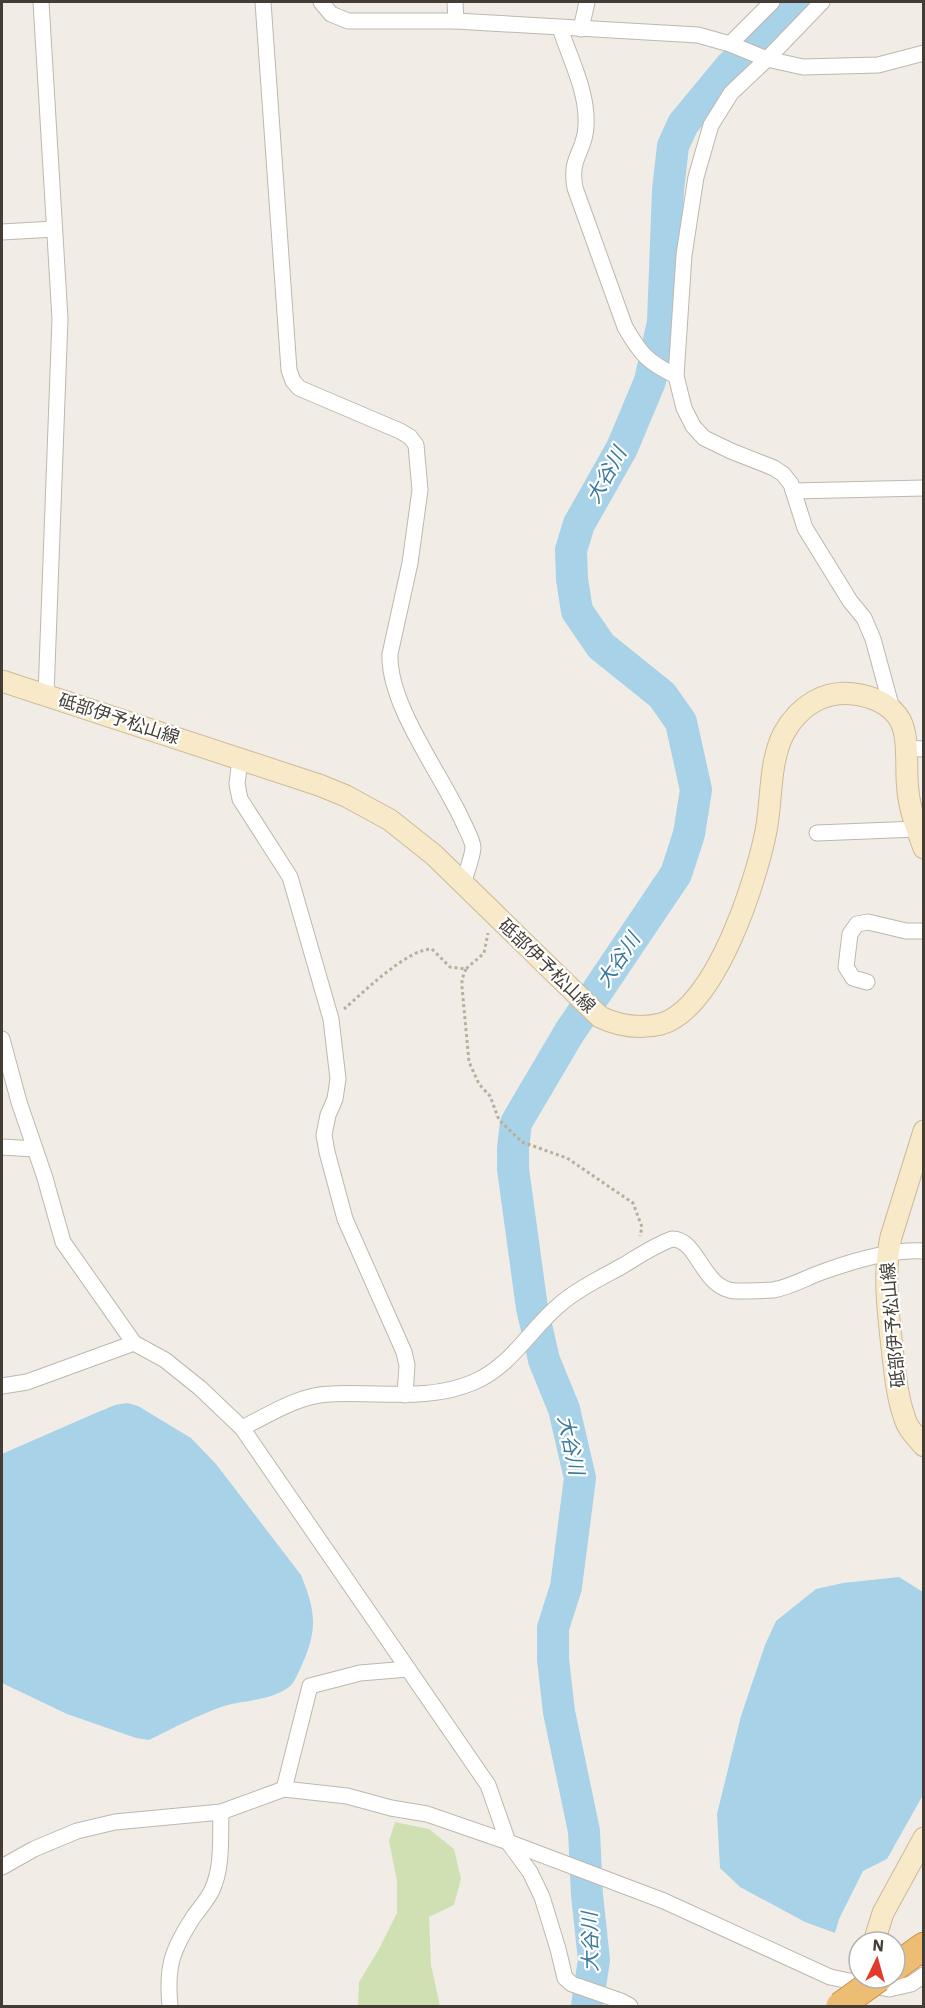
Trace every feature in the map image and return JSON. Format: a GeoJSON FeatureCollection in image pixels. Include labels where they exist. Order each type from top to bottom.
{"type":"FeatureCollection","features":[{"type":"Feature","properties":{"kind":"highway"},"geometry":{"type":"LineString","coordinates":[[907,1958],[924,1946]]}},
{"type":"Feature","properties":{"kind":"highway"},"geometry":{"type":"LineString","coordinates":[[840,2007],[857,1990]]}},
{"type":"Feature","properties":{"kind":"main road","name":"砥部伊予松山線"},"geometry":{"type":"LineString","coordinates":[[2,681],[320,785],[367,807],[390,820],[409,835],[600,1017],[631,1027],[663,1023],[675,1017],[700,994],[723,956],[746,905],[759,864],[767,828],[777,753],[790,723],[814,701],[827,695],[843,693],[860,695],[878,700],[892,709]]}},
{"type":"Feature","properties":{"kind":"main road"},"geometry":{"type":"LineString","coordinates":[[892,709],[901,721],[914,749],[907,790],[920,829]]}},
{"type":"Feature","properties":{"kind":"main road","name":"砥部伊予松山線"},"geometry":{"type":"LineString","coordinates":[[924,1131],[887,1254],[888,1302],[895,1375],[901,1408],[908,1427],[924,1446]]}},
{"type":"Feature","properties":{"kind":"main road"},"geometry":{"type":"LineString","coordinates":[[878,1930],[883,1913],[924,1838]]}},
{"type":"Feature","properties":{"kind":"main road"},"geometry":{"type":"LineString","coordinates":[[857,2007],[863,1990]]}},
{"type":"Feature","properties":{"kind":"street"},"geometry":{"type":"LineString","coordinates":[[41,2],[60,319],[46,695]]}},
{"type":"Feature","properties":{"kind":"street"},"geometry":{"type":"LineString","coordinates":[[263,2],[289,370],[293,381],[299,388],[400,431],[410,437],[416,445],[420,490],[410,563],[389,667],[415,734],[458,811],[473,846],[463,884]]}},
{"type":"Feature","properties":{"kind":"street"},"geometry":{"type":"LineString","coordinates":[[321,2],[331,14],[348,21],[456,21],[698,35],[730,44],[767,59],[803,67],[878,65],[924,52]]}},
{"type":"Feature","properties":{"kind":"street"},"geometry":{"type":"LineString","coordinates":[[455,2],[456,21]]}},
{"type":"Feature","properties":{"kind":"street"},"geometry":{"type":"LineString","coordinates":[[581,29],[587,2]]}},
{"type":"Feature","properties":{"kind":"street"},"geometry":{"type":"LineString","coordinates":[[730,44],[772,2]]}},
{"type":"Feature","properties":{"kind":"street"},"geometry":{"type":"LineString","coordinates":[[822,2],[731,93],[711,125],[696,177],[670,373],[693,426],[704,438],[774,468],[791,484],[805,528],[850,601],[864,618],[881,666],[892,709]]}},
{"type":"Feature","properties":{"kind":"street"},"geometry":{"type":"LineString","coordinates":[[560,28],[583,91],[586,110],[586,128],[572,173],[575,188],[625,327],[635,345],[648,361],[670,373]]}},
{"type":"Feature","properties":{"kind":"street"},"geometry":{"type":"LineString","coordinates":[[2,232],[54,229]]}},
{"type":"Feature","properties":{"kind":"street"},"geometry":{"type":"LineString","coordinates":[[793,491],[924,488]]}},
{"type":"Feature","properties":{"kind":"street"},"geometry":{"type":"LineString","coordinates":[[240,759],[237,784],[240,799],[290,876],[331,1019],[338,1079],[335,1100],[328,1115],[324,1135],[327,1152],[345,1219],[404,1352],[407,1365],[405,1395]]}},
{"type":"Feature","properties":{"kind":"street"},"geometry":{"type":"LineString","coordinates":[[817,832],[920,829]]}},
{"type":"Feature","properties":{"kind":"street"},"geometry":{"type":"LineString","coordinates":[[867,982],[854,978],[846,967],[850,934],[857,924],[867,922],[906,931],[924,931]]}},
{"type":"Feature","properties":{"kind":"street"},"geometry":{"type":"LineString","coordinates":[[2,1042],[63,1242],[134,1343],[165,1360],[242,1428],[488,1785],[508,1842],[530,1872],[542,1897],[565,1978],[572,1984],[621,2001],[630,2007]]}},
{"type":"Feature","properties":{"kind":"street"},"geometry":{"type":"LineString","coordinates":[[2,1147],[35,1149]]}},
{"type":"Feature","properties":{"kind":"street"},"geometry":{"type":"LineString","coordinates":[[242,1428],[298,1400],[328,1394],[405,1395],[444,1391],[474,1382],[493,1371],[572,1294],[664,1242],[678,1239],[686,1244],[717,1286],[735,1291],[773,1290],[824,1271],[887,1254],[910,1250],[924,1251]]}},
{"type":"Feature","properties":{"kind":"street"},"geometry":{"type":"LineString","coordinates":[[2,1386],[27,1382],[134,1343]]}},
{"type":"Feature","properties":{"kind":"street"},"geometry":{"type":"LineString","coordinates":[[284,1789],[310,1686],[360,1673],[408,1669]]}},
{"type":"Feature","properties":{"kind":"street"},"geometry":{"type":"LineString","coordinates":[[2,1867],[34,1848],[77,1831],[126,1821],[221,1812],[284,1789],[347,1796],[392,1808],[427,1814],[508,1842],[664,1901],[830,1977],[847,1978]]}},
{"type":"Feature","properties":{"kind":"street"},"geometry":{"type":"LineString","coordinates":[[170,2007],[168,1987],[171,1959],[178,1941],[212,1889],[218,1868],[221,1812]]}},
{"type":"Feature","properties":{"kind":"street"},"geometry":{"type":"LineString","coordinates":[[907,1985],[924,1975]]}},
{"type":"Feature","properties":{"kind":"path"},"geometry":{"type":"LineString","coordinates":[[494,914],[484,953],[466,969],[462,978],[469,1062],[479,1084],[490,1096],[499,1120],[522,1142],[567,1158],[633,1203],[642,1227],[639,1239],[640,1255]]}},
{"type":"Feature","properties":{"kind":"path"},"geometry":{"type":"LineString","coordinates":[[331,1019],[402,961],[424,949],[432,949],[450,967],[466,969]]}},
{"type":"Feature","properties":{"kind":"green space"},"geometry":{"type":"Polygon","coordinates":[[[395,1822],[429,1829],[454,1849],[461,1879],[454,1905],[429,1917],[431,1965],[440,2006],[358,2006],[359,1982],[397,1913],[397,1881],[389,1841],[395,1822]]]}},
{"type":"Feature","properties":{"kind":"water"},"geometry":{"type":"Polygon","coordinates":[[[127,1403],[138,1406],[191,1438],[216,1464],[301,1575],[310,1600],[313,1621],[306,1654],[289,1687],[272,1696],[224,1706],[149,1740],[136,1738],[67,1714],[2,1683],[2,1454],[115,1405],[127,1403]]]}},
{"type":"Feature","properties":{"kind":"water"},"geometry":{"type":"Polygon","coordinates":[[[899,1577],[923,1592],[923,1795],[887,1859],[863,1871],[839,1919],[835,1933],[805,1922],[740,1887],[720,1868],[717,1814],[741,1716],[765,1645],[776,1621],[816,1589],[843,1583],[899,1577]]]}},
{"type":"Feature","properties":{"kind":"waterway","name":"大谷川"},"geometry":{"type":"LineString","coordinates":[[587,2006],[594,1960],[587,1895],[584,1831],[559,1712],[553,1659],[553,1628],[566,1587],[580,1478],[564,1409],[544,1360],[532,1308],[513,1169],[513,1148],[516,1123],[569,1033],[676,874],[689,834],[696,790],[681,722],[662,695],[601,646],[577,611],[572,579],[571,550],[579,524],[622,448],[650,381],[663,322],[668,190],[673,146],[683,124],[731,66],[773,28],[797,2]]}}]}
